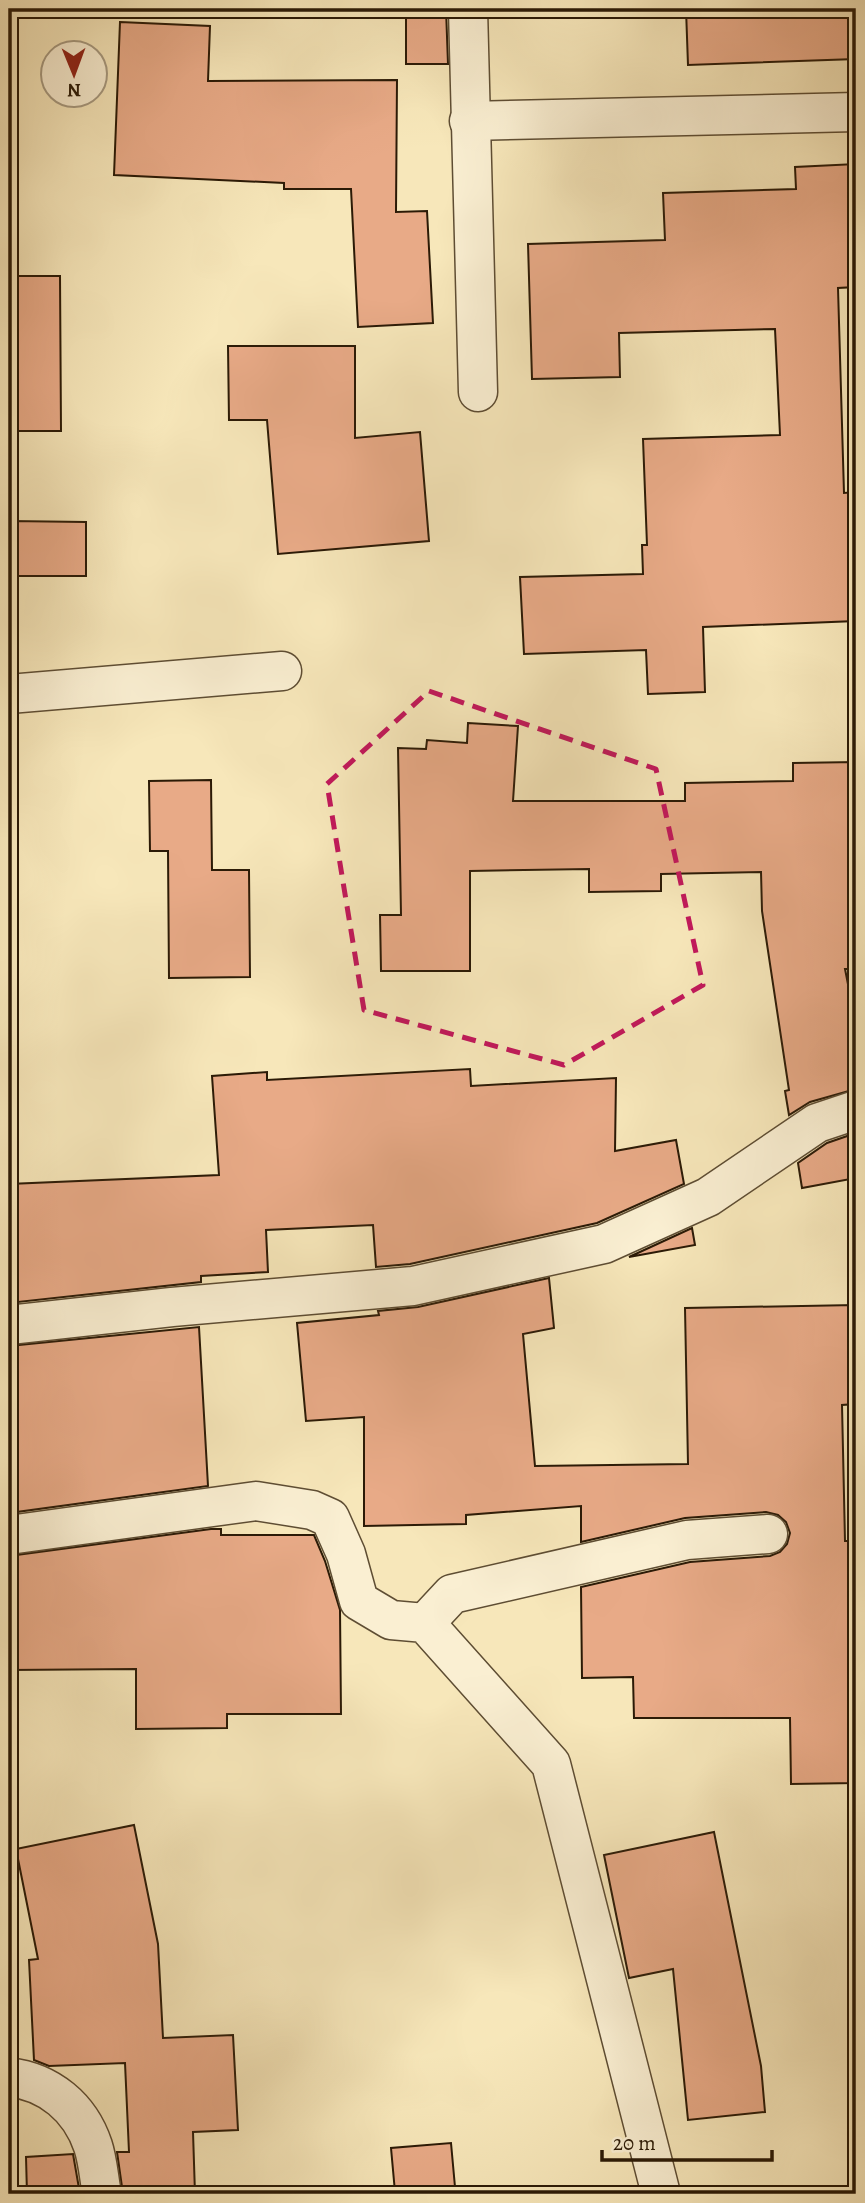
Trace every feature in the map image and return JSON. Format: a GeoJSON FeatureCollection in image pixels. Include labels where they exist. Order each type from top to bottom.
{"type":"FeatureCollection","features":[{"type":"Feature","properties":{"kind":"street"},"geometry":{"type":"LineString","coordinates":[[468,9],[478,391]]}},
{"type":"Feature","properties":{"kind":"street"},"geometry":{"type":"LineString","coordinates":[[469,121],[856,112]]}},
{"type":"Feature","properties":{"kind":"street"},"geometry":{"type":"LineString","coordinates":[[9,695],[282,671]]}},
{"type":"Feature","properties":{"kind":"street"},"geometry":{"type":"LineString","coordinates":[[9,1325],[172,1307],[413,1286],[604,1244],[708,1197],[817,1123],[856,1110]]}},
{"type":"Feature","properties":{"kind":"street"},"geometry":{"type":"LineString","coordinates":[[9,1535],[256,1501],[312,1510],[330,1518],[346,1554],[359,1601],[391,1620],[425,1623],[551,1763],[661,2194]]}},
{"type":"Feature","properties":{"kind":"street"},"geometry":{"type":"LineString","coordinates":[[425,1623],[452,1594],[687,1540],[768,1534]]}},
{"type":"Feature","properties":{"kind":"street"},"geometry":{"type":"LineString","coordinates":[[9,2077],[26,2080],[57,2094],[79,2117],[93,2146],[102,2194]]}},
{"type":"Feature","properties":{"kind":"highlighted area"},"geometry":{"type":"Polygon","coordinates":[[[429,691],[656,769],[703,985],[564,1065],[364,1010],[327,784],[429,691]]]}},
{"type":"Feature","properties":{"kind":"building"},"geometry":{"type":"Polygon","coordinates":[[[406,9],[446,9],[448,64],[406,64],[406,9]]]}},
{"type":"Feature","properties":{"kind":"building"},"geometry":{"type":"Polygon","coordinates":[[[686,9],[856,9],[856,59],[688,65],[686,9]]]}},
{"type":"Feature","properties":{"kind":"building"},"geometry":{"type":"Polygon","coordinates":[[[120,22],[210,26],[208,81],[397,80],[396,212],[427,211],[433,323],[358,327],[351,189],[284,189],[284,183],[114,175],[120,22]]]}},
{"type":"Feature","properties":{"kind":"building"},"geometry":{"type":"Polygon","coordinates":[[[856,164],[856,287],[838,288],[844,493],[856,492],[856,621],[703,627],[705,692],[648,694],[646,650],[524,654],[520,577],[643,574],[642,545],[647,545],[643,439],[780,435],[775,329],[619,333],[620,377],[532,379],[528,244],[665,240],[663,193],[796,189],[795,167],[856,164]]]}},
{"type":"Feature","properties":{"kind":"building"},"geometry":{"type":"Polygon","coordinates":[[[9,276],[60,276],[61,431],[9,431],[9,276]]]}},
{"type":"Feature","properties":{"kind":"building"},"geometry":{"type":"Polygon","coordinates":[[[228,346],[355,346],[355,438],[420,432],[429,541],[278,554],[267,420],[229,420],[228,346]]]}},
{"type":"Feature","properties":{"kind":"building"},"geometry":{"type":"Polygon","coordinates":[[[9,521],[86,522],[86,576],[9,576],[9,521]]]}},
{"type":"Feature","properties":{"kind":"building"},"geometry":{"type":"Polygon","coordinates":[[[468,723],[518,726],[513,801],[685,801],[685,783],[793,781],[793,763],[856,762],[856,969],[845,969],[856,1025],[856,1089],[810,1102],[789,1115],[785,1091],[789,1090],[762,911],[761,872],[661,874],[661,891],[589,892],[589,869],[470,871],[470,971],[381,971],[380,915],[401,915],[398,748],[426,749],[427,740],[467,743],[468,723]]]}},
{"type":"Feature","properties":{"kind":"building"},"geometry":{"type":"Polygon","coordinates":[[[211,780],[212,870],[249,870],[250,977],[169,978],[168,851],[150,851],[149,781],[211,780]]]}},
{"type":"Feature","properties":{"kind":"building"},"geometry":{"type":"Polygon","coordinates":[[[470,1069],[471,1086],[616,1078],[615,1151],[676,1140],[684,1184],[597,1223],[410,1264],[376,1267],[373,1225],[266,1230],[268,1272],[201,1276],[201,1282],[9,1303],[9,1184],[219,1175],[212,1076],[267,1072],[267,1080],[470,1069]]]}},
{"type":"Feature","properties":{"kind":"building"},"geometry":{"type":"Polygon","coordinates":[[[856,1133],[856,1178],[802,1188],[798,1163],[827,1143],[856,1133]]]}},
{"type":"Feature","properties":{"kind":"building"},"geometry":{"type":"Polygon","coordinates":[[[692,1228],[695,1245],[629,1257],[692,1228]]]}},
{"type":"Feature","properties":{"kind":"building"},"geometry":{"type":"Polygon","coordinates":[[[549,1278],[554,1328],[523,1334],[535,1466],[688,1464],[685,1308],[855,1305],[856,1404],[842,1405],[845,1541],[856,1541],[856,1783],[791,1784],[790,1718],[634,1718],[633,1677],[582,1678],[581,1587],[690,1562],[770,1556],[780,1552],[787,1544],[790,1533],[786,1522],[778,1515],[766,1512],[685,1518],[581,1542],[581,1506],[466,1515],[466,1524],[364,1526],[364,1417],[306,1421],[297,1323],[379,1315],[378,1311],[418,1307],[549,1278]]]}},
{"type":"Feature","properties":{"kind":"building"},"geometry":{"type":"Polygon","coordinates":[[[199,1327],[208,1486],[9,1513],[9,1456],[13,1455],[9,1346],[199,1327]]]}},
{"type":"Feature","properties":{"kind":"building"},"geometry":{"type":"Polygon","coordinates":[[[221,1529],[221,1535],[314,1535],[340,1610],[341,1714],[227,1714],[227,1728],[136,1729],[136,1669],[9,1670],[9,1556],[221,1529]]]}},
{"type":"Feature","properties":{"kind":"building"},"geometry":{"type":"Polygon","coordinates":[[[134,1825],[158,1944],[163,2038],[233,2035],[238,2130],[193,2132],[195,2194],[123,2194],[117,2152],[129,2152],[125,2063],[49,2066],[34,2060],[29,1960],[38,1959],[16,1849],[134,1825]]]}},
{"type":"Feature","properties":{"kind":"building"},"geometry":{"type":"Polygon","coordinates":[[[714,1832],[761,2066],[765,2112],[688,2120],[673,1969],[629,1978],[604,1855],[714,1832]]]}},
{"type":"Feature","properties":{"kind":"building"},"geometry":{"type":"Polygon","coordinates":[[[451,2143],[455,2187],[395,2192],[391,2148],[451,2143]]]}},
{"type":"Feature","properties":{"kind":"building"},"geometry":{"type":"Polygon","coordinates":[[[73,2154],[80,2194],[27,2194],[26,2157],[73,2154]]]}}]}
